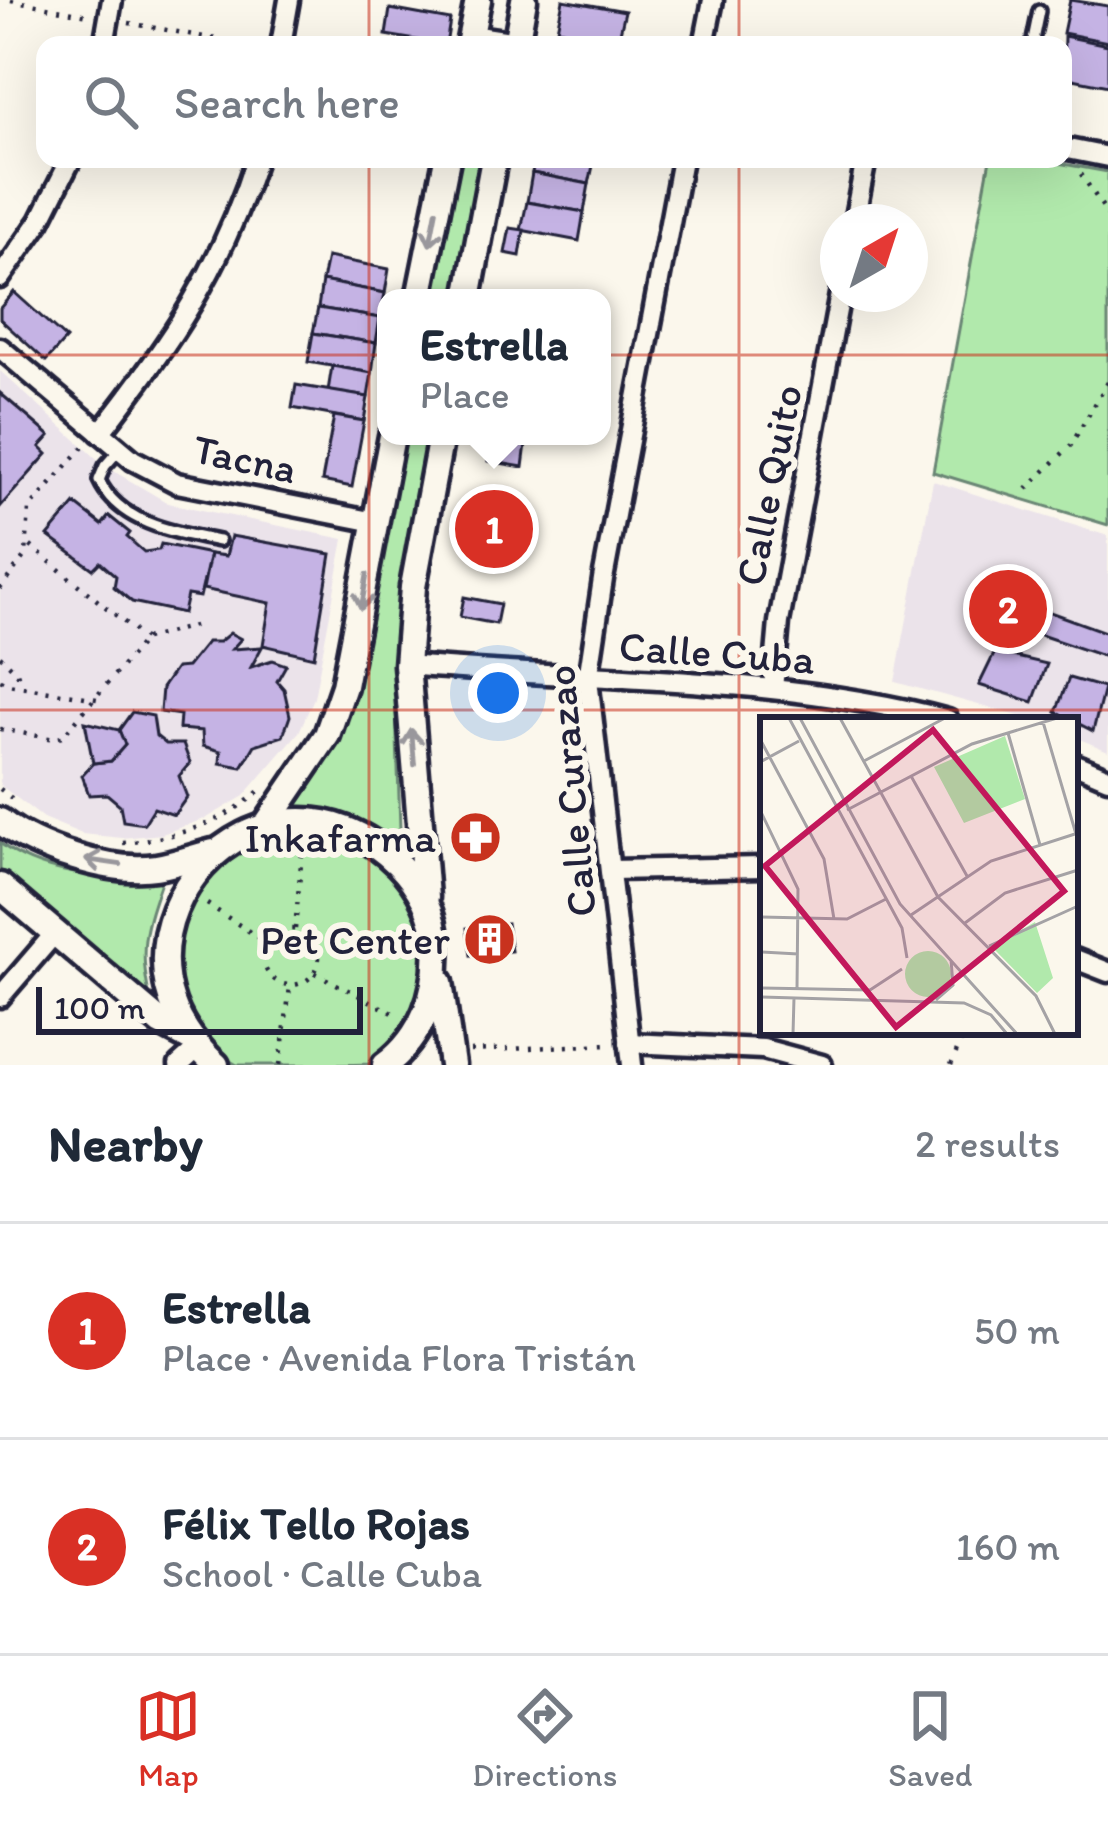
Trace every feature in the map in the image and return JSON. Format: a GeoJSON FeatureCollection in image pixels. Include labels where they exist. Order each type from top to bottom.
{"type":"FeatureCollection","features":[{"type":"Feature","properties":{"kind":"main road"},"geometry":{"type":"LineString","coordinates":[[471,36],[478,0]]}},
{"type":"Feature","properties":{"kind":"main road"},"geometry":{"type":"LineString","coordinates":[[523,36],[524,0]]}},
{"type":"Feature","properties":{"kind":"main road"},"geometry":{"type":"LineString","coordinates":[[421,289],[445,168]]}},
{"type":"Feature","properties":{"kind":"main road"},"geometry":{"type":"LineString","coordinates":[[470,289],[492,168]]}},
{"type":"Feature","properties":{"kind":"main road"},"geometry":{"type":"LineString","coordinates":[[266,825],[327,735],[348,667],[390,445]]}},
{"type":"Feature","properties":{"kind":"main road"},"geometry":{"type":"LineString","coordinates":[[440,445],[412,587],[407,665],[427,906],[436,936],[452,1065]]}},
{"type":"Feature","properties":{"kind":"main road"},"geometry":{"type":"LineString","coordinates":[[0,821],[16,834],[87,861],[152,868],[213,853]]}},
{"type":"Feature","properties":{"kind":"main road"},"geometry":{"type":"LineString","coordinates":[[196,1054],[171,1002],[164,962],[169,921],[182,888],[213,853],[238,836],[266,825],[304,822],[350,831],[382,848],[408,874],[427,906]]}},
{"type":"Feature","properties":{"kind":"main road"},"geometry":{"type":"LineString","coordinates":[[0,886],[196,1054]]}},
{"type":"Feature","properties":{"kind":"main road"},"geometry":{"type":"LineString","coordinates":[[385,1065],[420,1027],[437,968]]}},
{"type":"Feature","properties":{"kind":"street"},"geometry":{"type":"LineString","coordinates":[[106,36],[112,0]]}},
{"type":"Feature","properties":{"kind":"street"},"geometry":{"type":"LineString","coordinates":[[283,36],[289,0]]}},
{"type":"Feature","properties":{"kind":"street"},"geometry":{"type":"LineString","coordinates":[[706,36],[713,0]]}},
{"type":"Feature","properties":{"kind":"street"},"geometry":{"type":"LineString","coordinates":[[1072,150],[1108,157]]}},
{"type":"Feature","properties":{"kind":"street"},"geometry":{"type":"LineString","coordinates":[[0,278],[40,221],[66,168]]}},
{"type":"Feature","properties":{"kind":"street"},"geometry":{"type":"LineString","coordinates":[[100,433],[164,352],[200,295],[229,236],[253,168]]}},
{"type":"Feature","properties":{"kind":"street","name":"Calle Curazao"},"geometry":{"type":"LineString","coordinates":[[632,1065],[588,679],[680,168]]}},
{"type":"Feature","properties":{"kind":"street"},"geometry":{"type":"LineString","coordinates":[[857,204],[864,168]]}},
{"type":"Feature","properties":{"kind":"street","name":"Calle Quito"},"geometry":{"type":"LineString","coordinates":[[773,689],[785,590],[837,312]]}},
{"type":"Feature","properties":{"kind":"street","name":"Tacna"},"geometry":{"type":"LineString","coordinates":[[0,347],[120,449],[177,483],[376,522]]}},
{"type":"Feature","properties":{"kind":"street","name":"Calle Cuba"},"geometry":{"type":"LineString","coordinates":[[407,665],[773,689],[935,717]]}},
{"type":"Feature","properties":{"kind":"street"},"geometry":{"type":"LineString","coordinates":[[1078,765],[1108,778]]}},
{"type":"Feature","properties":{"kind":"street"},"geometry":{"type":"LineString","coordinates":[[612,870],[760,867]]}},
{"type":"Feature","properties":{"kind":"street"},"geometry":{"type":"LineString","coordinates":[[0,997],[55,933]]}},
{"type":"Feature","properties":{"kind":"street"},"geometry":{"type":"LineString","coordinates":[[1078,960],[1108,973]]}},
{"type":"Feature","properties":{"kind":"street"},"geometry":{"type":"LineString","coordinates":[[629,1043],[763,1049],[822,1065]]}},
{"type":"Feature","properties":{"kind":"lane"},"geometry":{"type":"LineString","coordinates":[[1034,36],[1039,11]]}},
{"type":"Feature","properties":{"kind":"lane"},"geometry":{"type":"LineString","coordinates":[[120,449],[99,480],[104,490],[160,531],[219,541]]}},
{"type":"Feature","properties":{"kind":"path"},"geometry":{"type":"LineString","coordinates":[[1081,174],[1108,215]]}},
{"type":"Feature","properties":{"kind":"path"},"geometry":{"type":"LineString","coordinates":[[1027,490],[1071,445],[1108,382]]}},
{"type":"Feature","properties":{"kind":"path"},"geometry":{"type":"LineString","coordinates":[[0,589],[21,563],[28,544],[27,518],[35,499],[100,433]]}},
{"type":"Feature","properties":{"kind":"path"},"geometry":{"type":"LineString","coordinates":[[28,544],[145,639]]}},
{"type":"Feature","properties":{"kind":"path"},"geometry":{"type":"LineString","coordinates":[[0,729],[54,740],[62,737],[145,639],[201,624]]}},
{"type":"Feature","properties":{"kind":"path"},"geometry":{"type":"LineString","coordinates":[[0,656],[22,684]]}},
{"type":"Feature","properties":{"kind":"path"},"geometry":{"type":"LineString","coordinates":[[0,680],[97,698]]}},
{"type":"Feature","properties":{"kind":"path"},"geometry":{"type":"LineString","coordinates":[[122,843],[162,839],[210,824],[262,788]]}},
{"type":"Feature","properties":{"kind":"path"},"geometry":{"type":"LineString","coordinates":[[0,789],[25,808]]}},
{"type":"Feature","properties":{"kind":"path"},"geometry":{"type":"LineString","coordinates":[[295,929],[304,822]]}},
{"type":"Feature","properties":{"kind":"path"},"geometry":{"type":"LineString","coordinates":[[182,888],[267,943]]}},
{"type":"Feature","properties":{"kind":"path"},"geometry":{"type":"LineString","coordinates":[[295,929],[315,942],[319,958],[315,973],[290,985],[277,981],[263,957],[267,943],[279,932],[295,929]]}},
{"type":"Feature","properties":{"kind":"path"},"geometry":{"type":"LineString","coordinates":[[315,973],[420,1027]]}},
{"type":"Feature","properties":{"kind":"path"},"geometry":{"type":"LineString","coordinates":[[280,1065],[290,985]]}},
{"type":"Feature","properties":{"kind":"path"},"geometry":{"type":"LineString","coordinates":[[951,1065],[964,1035]]}},
{"type":"Feature","properties":{"kind":"path"},"geometry":{"type":"LineString","coordinates":[[474,1051],[629,1043]]}},
{"type":"Feature","properties":{"kind":"shaded area"},"geometry":{"type":"Polygon","coordinates":[[[0,371],[105,466],[168,503],[344,539],[314,698],[299,732],[244,796],[207,818],[162,834],[122,838],[82,834],[43,818],[0,785],[0,371]]]}},
{"type":"Feature","properties":{"kind":"shaded area"},"geometry":{"type":"Polygon","coordinates":[[[933,481],[1108,536],[1108,751],[1078,738],[1078,717],[1022,717],[895,682],[933,481]]]}},
{"type":"Feature","properties":{"kind":"green space"},"geometry":{"type":"Polygon","coordinates":[[[1072,166],[1108,172],[1108,525],[933,472],[988,168],[1072,166]]]}},
{"type":"Feature","properties":{"kind":"green space"},"geometry":{"type":"Polygon","coordinates":[[[456,168],[481,168],[460,289],[433,289],[456,168]]]}},
{"type":"Feature","properties":{"kind":"green space"},"geometry":{"type":"Polygon","coordinates":[[[403,445],[433,445],[395,676],[401,859],[352,818],[325,810],[288,809],[324,764],[353,699],[403,445]]]}},
{"type":"Feature","properties":{"kind":"green space"},"geometry":{"type":"Polygon","coordinates":[[[278,835],[334,839],[375,858],[394,876],[418,918],[424,942],[421,992],[399,1038],[368,1064],[237,1065],[213,1048],[195,1026],[184,1001],[178,946],[195,893],[227,858],[278,835]]]}},
{"type":"Feature","properties":{"kind":"green space"},"geometry":{"type":"Polygon","coordinates":[[[0,843],[17,855],[56,869],[162,879],[145,940],[151,1003],[0,874],[0,843]]]}},
{"type":"Feature","properties":{"kind":"building"},"geometry":{"type":"Polygon","coordinates":[[[563,0],[625,11],[619,36],[557,29],[563,0]]]}},
{"type":"Feature","properties":{"kind":"building"},"geometry":{"type":"Polygon","coordinates":[[[1070,0],[1108,6],[1108,42],[1063,33],[1070,0]]]}},
{"type":"Feature","properties":{"kind":"building"},"geometry":{"type":"Polygon","coordinates":[[[390,9],[450,20],[447,36],[386,35],[390,9]]]}},
{"type":"Feature","properties":{"kind":"building"},"geometry":{"type":"Polygon","coordinates":[[[1072,38],[1108,45],[1108,86],[1072,79],[1072,38]]]}},
{"type":"Feature","properties":{"kind":"building"},"geometry":{"type":"Polygon","coordinates":[[[533,168],[592,168],[589,184],[532,173],[533,168]]]}},
{"type":"Feature","properties":{"kind":"building"},"geometry":{"type":"Polygon","coordinates":[[[532,173],[589,184],[584,212],[527,202],[532,173]]]}},
{"type":"Feature","properties":{"kind":"building"},"geometry":{"type":"Polygon","coordinates":[[[527,202],[584,212],[579,241],[521,230],[527,202]]]}},
{"type":"Feature","properties":{"kind":"building"},"geometry":{"type":"Polygon","coordinates":[[[510,228],[524,230],[520,256],[505,253],[510,228]]]}},
{"type":"Feature","properties":{"kind":"building"},"geometry":{"type":"Polygon","coordinates":[[[327,257],[389,269],[386,289],[377,291],[322,281],[327,257]]]}},
{"type":"Feature","properties":{"kind":"building"},"geometry":{"type":"Polygon","coordinates":[[[322,281],[377,291],[377,318],[318,308],[322,281]]]}},
{"type":"Feature","properties":{"kind":"building"},"geometry":{"type":"Polygon","coordinates":[[[14,292],[66,339],[46,361],[0,319],[0,308],[14,292]]]}},
{"type":"Feature","properties":{"kind":"building"},"geometry":{"type":"Polygon","coordinates":[[[318,308],[377,318],[376,343],[313,333],[318,308]]]}},
{"type":"Feature","properties":{"kind":"building"},"geometry":{"type":"Polygon","coordinates":[[[313,333],[376,343],[372,373],[308,362],[313,333]]]}},
{"type":"Feature","properties":{"kind":"building"},"geometry":{"type":"Polygon","coordinates":[[[332,366],[372,373],[368,397],[328,391],[332,366]]]}},
{"type":"Feature","properties":{"kind":"building"},"geometry":{"type":"Polygon","coordinates":[[[296,385],[368,397],[364,421],[292,408],[296,385]]]}},
{"type":"Feature","properties":{"kind":"building"},"geometry":{"type":"Polygon","coordinates":[[[0,393],[50,436],[40,447],[47,454],[0,507],[0,393]]]}},
{"type":"Feature","properties":{"kind":"building"},"geometry":{"type":"Polygon","coordinates":[[[334,416],[364,421],[352,487],[322,481],[334,416]]]}},
{"type":"Feature","properties":{"kind":"building"},"geometry":{"type":"Polygon","coordinates":[[[491,445],[526,445],[523,467],[488,461],[491,445]]]}},
{"type":"Feature","properties":{"kind":"building"},"geometry":{"type":"Polygon","coordinates":[[[75,504],[102,525],[109,516],[144,552],[159,550],[161,544],[210,554],[200,597],[187,595],[183,613],[132,602],[114,587],[116,576],[100,562],[93,569],[48,536],[75,504]]]}},
{"type":"Feature","properties":{"kind":"building"},"geometry":{"type":"Polygon","coordinates":[[[472,513],[519,520],[515,545],[469,539],[472,513]]]}},
{"type":"Feature","properties":{"kind":"building"},"geometry":{"type":"Polygon","coordinates":[[[231,536],[331,554],[314,657],[263,645],[270,603],[203,589],[210,554],[226,556],[231,536]]]}},
{"type":"Feature","properties":{"kind":"building"},"geometry":{"type":"Polygon","coordinates":[[[464,597],[500,604],[496,624],[460,617],[464,597]]]}},
{"type":"Feature","properties":{"kind":"building"},"geometry":{"type":"Polygon","coordinates":[[[1036,607],[1108,633],[1108,658],[1026,630],[1036,607]]]}},
{"type":"Feature","properties":{"kind":"building"},"geometry":{"type":"Polygon","coordinates":[[[230,633],[241,639],[232,649],[262,647],[251,667],[272,660],[286,665],[277,681],[284,689],[290,716],[283,736],[255,745],[242,767],[220,763],[221,751],[203,746],[202,731],[179,729],[180,715],[160,712],[162,688],[176,668],[187,667],[207,642],[219,642],[230,633]]]}},
{"type":"Feature","properties":{"kind":"building"},"geometry":{"type":"Polygon","coordinates":[[[995,652],[1047,664],[1033,702],[979,685],[995,652]]]}},
{"type":"Feature","properties":{"kind":"building"},"geometry":{"type":"Polygon","coordinates":[[[1069,678],[1104,688],[1093,731],[1078,723],[1078,717],[1056,712],[1069,678]]]}},
{"type":"Feature","properties":{"kind":"building"},"geometry":{"type":"Polygon","coordinates":[[[132,712],[153,716],[156,736],[166,744],[183,744],[190,763],[179,776],[187,797],[174,815],[154,808],[144,824],[123,821],[120,805],[107,794],[89,795],[82,775],[93,763],[111,761],[125,745],[119,730],[132,712]]]}},
{"type":"Feature","properties":{"kind":"building"},"geometry":{"type":"Polygon","coordinates":[[[85,722],[119,730],[125,745],[111,761],[93,763],[85,722]]]}},
{"type":"Feature","properties":{"kind":"building","name":"Inkafarma"},"geometry":{"type":"Polygon","coordinates":[[[493,823],[495,848],[457,851],[455,825],[493,823]]]}},
{"type":"Feature","properties":{"kind":"building","name":"Pet Center"},"geometry":{"type":"Polygon","coordinates":[[[507,923],[511,951],[471,955],[467,928],[507,923]]]}},
{"type":"Feature","properties":{"kind":"place","name":"Estrella"},"geometry":{"type":"Point","coordinates":[494,529]}},
{"type":"Feature","properties":{"kind":"place","name":"Félix Tello Rojas"},"geometry":{"type":"Point","coordinates":[1008,609]}},
{"type":"Feature","properties":{"kind":"place","name":"Inkafarma"},"geometry":{"type":"Point","coordinates":[475,837]}},
{"type":"Feature","properties":{"kind":"place","name":"Pet Center"},"geometry":{"type":"Point","coordinates":[489,939]}}]}
